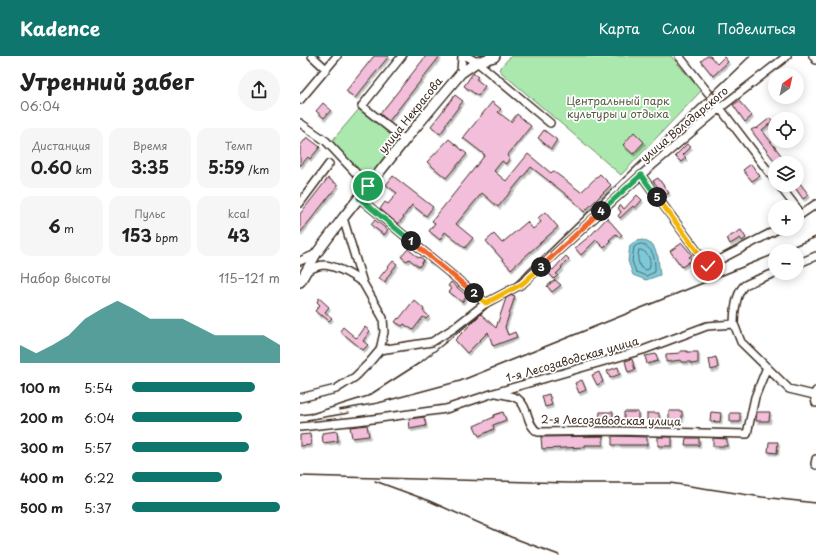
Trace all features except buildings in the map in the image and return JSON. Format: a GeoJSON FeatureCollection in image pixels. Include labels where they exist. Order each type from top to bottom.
{"type":"FeatureCollection","features":[{"type":"Feature","properties":{"kind":"main road","name":"улица Некрасова"},"geometry":{"type":"LineString","coordinates":[[300,282],[316,254],[343,218],[461,73],[477,62],[495,56]]}},
{"type":"Feature","properties":{"kind":"street"},"geometry":{"type":"LineString","coordinates":[[312,56],[326,69]]}},
{"type":"Feature","properties":{"kind":"street"},"geometry":{"type":"LineString","coordinates":[[300,100],[337,56]]}},
{"type":"Feature","properties":{"kind":"street"},"geometry":{"type":"LineString","coordinates":[[402,56],[362,106],[405,140]]}},
{"type":"Feature","properties":{"kind":"street"},"geometry":{"type":"LineString","coordinates":[[461,73],[462,56]]}},
{"type":"Feature","properties":{"kind":"street"},"geometry":{"type":"LineString","coordinates":[[466,56],[477,62],[550,123]]}},
{"type":"Feature","properties":{"kind":"street"},"geometry":{"type":"LineString","coordinates":[[679,56],[768,171]]}},
{"type":"Feature","properties":{"kind":"street","name":"улица Володарского"},"geometry":{"type":"LineString","coordinates":[[380,350],[432,342],[454,328],[486,303],[522,284],[641,175],[720,108],[787,56]]}},
{"type":"Feature","properties":{"kind":"street"},"geometry":{"type":"LineString","coordinates":[[813,56],[816,60]]}},
{"type":"Feature","properties":{"kind":"street"},"geometry":{"type":"LineString","coordinates":[[300,123],[326,141],[368,186]]}},
{"type":"Feature","properties":{"kind":"street"},"geometry":{"type":"LineString","coordinates":[[300,203],[329,164]]}},
{"type":"Feature","properties":{"kind":"street"},"geometry":{"type":"LineString","coordinates":[[641,175],[713,272]]}},
{"type":"Feature","properties":{"kind":"street"},"geometry":{"type":"LineString","coordinates":[[359,198],[486,303]]}},
{"type":"Feature","properties":{"kind":"street"},"geometry":{"type":"LineString","coordinates":[[804,210],[816,204]]}},
{"type":"Feature","properties":{"kind":"street"},"geometry":{"type":"LineString","coordinates":[[300,398],[336,389],[355,377],[380,350],[384,332],[383,318],[363,283],[343,218]]}},
{"type":"Feature","properties":{"kind":"street"},"geometry":{"type":"LineString","coordinates":[[708,266],[768,234]]}},
{"type":"Feature","properties":{"kind":"street"},"geometry":{"type":"LineString","coordinates":[[300,261],[316,254]]}},
{"type":"Feature","properties":{"kind":"street"},"geometry":{"type":"LineString","coordinates":[[804,261],[816,256]]}},
{"type":"Feature","properties":{"kind":"street"},"geometry":{"type":"LineString","coordinates":[[306,271],[324,265],[334,267],[353,276],[363,283]]}},
{"type":"Feature","properties":{"kind":"street"},"geometry":{"type":"LineString","coordinates":[[768,276],[744,286],[738,295],[734,324],[741,342],[789,389],[815,393],[816,403]]}},
{"type":"Feature","properties":{"kind":"street","name":"1-я Лесозаводская улица"},"geometry":{"type":"LineString","coordinates":[[300,428],[446,409],[494,393],[644,350],[707,326],[734,324]]}},
{"type":"Feature","properties":{"kind":"street","name":"2-я Лесозаводская улица"},"geometry":{"type":"LineString","coordinates":[[494,393],[514,397],[520,400],[532,427],[538,432],[616,431],[748,434],[755,397],[767,367]]}},
{"type":"Feature","properties":{"kind":"street"},"geometry":{"type":"LineString","coordinates":[[816,459],[816,465]]}},
{"type":"Feature","properties":{"kind":"green space","name":"Центральный парк культуры и отдыха"},"geometry":{"type":"Polygon","coordinates":[[[511,56],[671,56],[701,91],[621,175],[501,72],[499,69],[511,56]]]}},
{"type":"Feature","properties":{"kind":"green space"},"geometry":{"type":"Polygon","coordinates":[[[360,108],[402,142],[373,174],[367,176],[331,142],[360,108]]]}},
{"type":"Feature","properties":{"kind":"water"},"geometry":{"type":"Polygon","coordinates":[[[643,240],[653,245],[658,257],[660,275],[646,280],[633,275],[628,261],[630,245],[636,241],[643,240]]]}},
{"type":"Feature","properties":{"kind":"railway"},"geometry":{"type":"LineString","coordinates":[[311,414],[368,396],[421,362],[471,322],[518,280],[750,56]]}},
{"type":"Feature","properties":{"kind":"railway"},"geometry":{"type":"LineString","coordinates":[[799,244],[816,237]]}},
{"type":"Feature","properties":{"kind":"railway"},"geometry":{"type":"LineString","coordinates":[[339,410],[378,403],[460,381],[768,257]]}},
{"type":"Feature","properties":{"kind":"railway"},"geometry":{"type":"LineString","coordinates":[[300,415],[315,413]]}},
{"type":"Feature","properties":{"kind":"railway"},"geometry":{"type":"LineString","coordinates":[[307,420],[349,413]]}},
{"type":"Feature","properties":{"kind":"railway"},"geometry":{"type":"LineString","coordinates":[[300,476],[569,483],[670,483],[762,497],[816,503]]}},
{"type":"Feature","properties":{"kind":"railway"},"geometry":{"type":"LineString","coordinates":[[375,481],[427,500],[511,537],[559,555]]}},
{"type":"Feature","properties":{"kind":"route"},"geometry":{"type":"LineString","coordinates":[[368,186],[359,198],[486,303],[522,284],[641,175],[708,266]]}}]}
